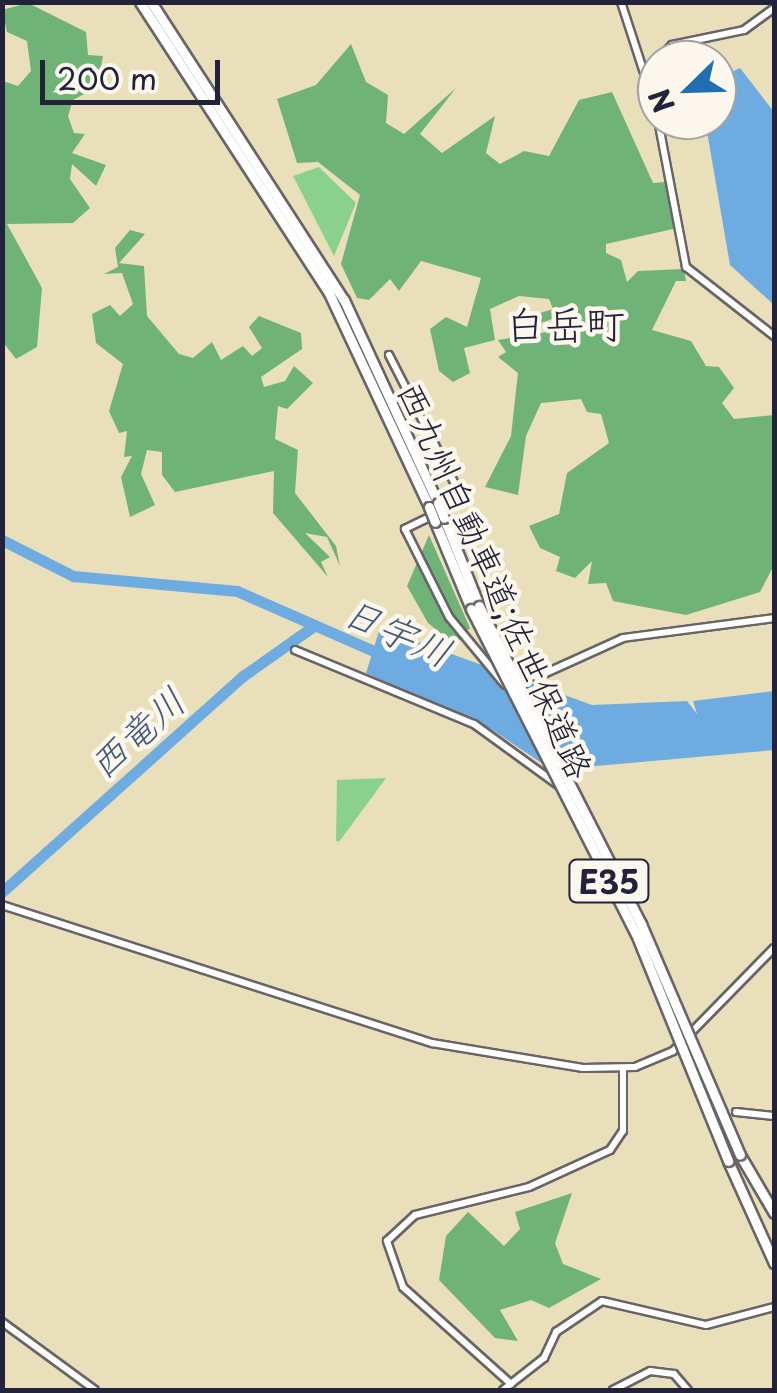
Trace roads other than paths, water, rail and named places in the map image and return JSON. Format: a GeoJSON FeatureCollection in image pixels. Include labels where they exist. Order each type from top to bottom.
{"type":"FeatureCollection","features":[{"type":"Feature","properties":{"kind":"highway","name":"西九州自動車道;佐世保道路"},"geometry":{"type":"LineString","coordinates":[[140,2],[334,303],[440,520],[475,608],[636,934],[728,1161],[774,1262]]}},
{"type":"Feature","properties":{"kind":"highway","name":"西九州自動車道;佐世保道路"},"geometry":{"type":"LineString","coordinates":[[151,2],[344,300],[433,505]]}},
{"type":"Feature","properties":{"kind":"highway","name":"西九州自動車道;佐世保道路"},"geometry":{"type":"LineString","coordinates":[[475,608],[641,924],[740,1155],[774,1214]]}},
{"type":"Feature","properties":{"kind":"street"},"geometry":{"type":"LineString","coordinates":[[622,2],[637,41]]}},
{"type":"Feature","properties":{"kind":"street"},"geometry":{"type":"LineString","coordinates":[[696,40],[744,30],[774,8]]}},
{"type":"Feature","properties":{"kind":"street"},"geometry":{"type":"LineString","coordinates":[[662,140],[686,267],[774,336]]}},
{"type":"Feature","properties":{"kind":"street"},"geometry":{"type":"LineString","coordinates":[[389,355],[458,490],[448,508],[405,529],[440,603],[493,668],[554,770],[692,1038]]}},
{"type":"Feature","properties":{"kind":"street"},"geometry":{"type":"LineString","coordinates":[[493,668],[537,676],[623,638],[774,618]]}},
{"type":"Feature","properties":{"kind":"street"},"geometry":{"type":"LineString","coordinates":[[295,650],[474,724],[569,797]]}},
{"type":"Feature","properties":{"kind":"street"},"geometry":{"type":"LineString","coordinates":[[3,906],[432,1043],[623,1069],[692,1038],[774,948]]}},
{"type":"Feature","properties":{"kind":"street"},"geometry":{"type":"LineString","coordinates":[[511,1384],[403,1286],[387,1241],[414,1215],[529,1187],[610,1150],[623,1130],[623,1069]]}},
{"type":"Feature","properties":{"kind":"street"},"geometry":{"type":"LineString","coordinates":[[736,1112],[774,1116]]}},
{"type":"Feature","properties":{"kind":"street"},"geometry":{"type":"LineString","coordinates":[[503,1390],[544,1358],[556,1332],[602,1301],[706,1324],[774,1307]]}},
{"type":"Feature","properties":{"kind":"street"},"geometry":{"type":"LineString","coordinates":[[2,1322],[95,1390]]}},
{"type":"Feature","properties":{"kind":"street"},"geometry":{"type":"LineString","coordinates":[[613,1390],[650,1371],[674,1374],[688,1390]]}},
{"type":"Feature","properties":{"kind":"water"},"geometry":{"type":"Polygon","coordinates":[[[740,68],[774,112],[774,305],[730,265],[708,140],[737,140],[740,68]]]}},
{"type":"Feature","properties":{"kind":"water"},"geometry":{"type":"Polygon","coordinates":[[[380,628],[592,705],[687,701],[697,714],[693,701],[774,691],[774,750],[552,770],[491,729],[366,673],[380,628]]]}},
{"type":"Feature","properties":{"kind":"waterway","name":"日宇川"},"geometry":{"type":"LineString","coordinates":[[2,540],[73,576],[237,591],[385,656]]}},
{"type":"Feature","properties":{"kind":"waterway","name":"西竜川"},"geometry":{"type":"LineString","coordinates":[[2,892],[243,676],[315,625]]}},
{"type":"Feature","properties":{"kind":"district","name":"白岳町"},"geometry":{"type":"Point","coordinates":[565,323]}}]}
